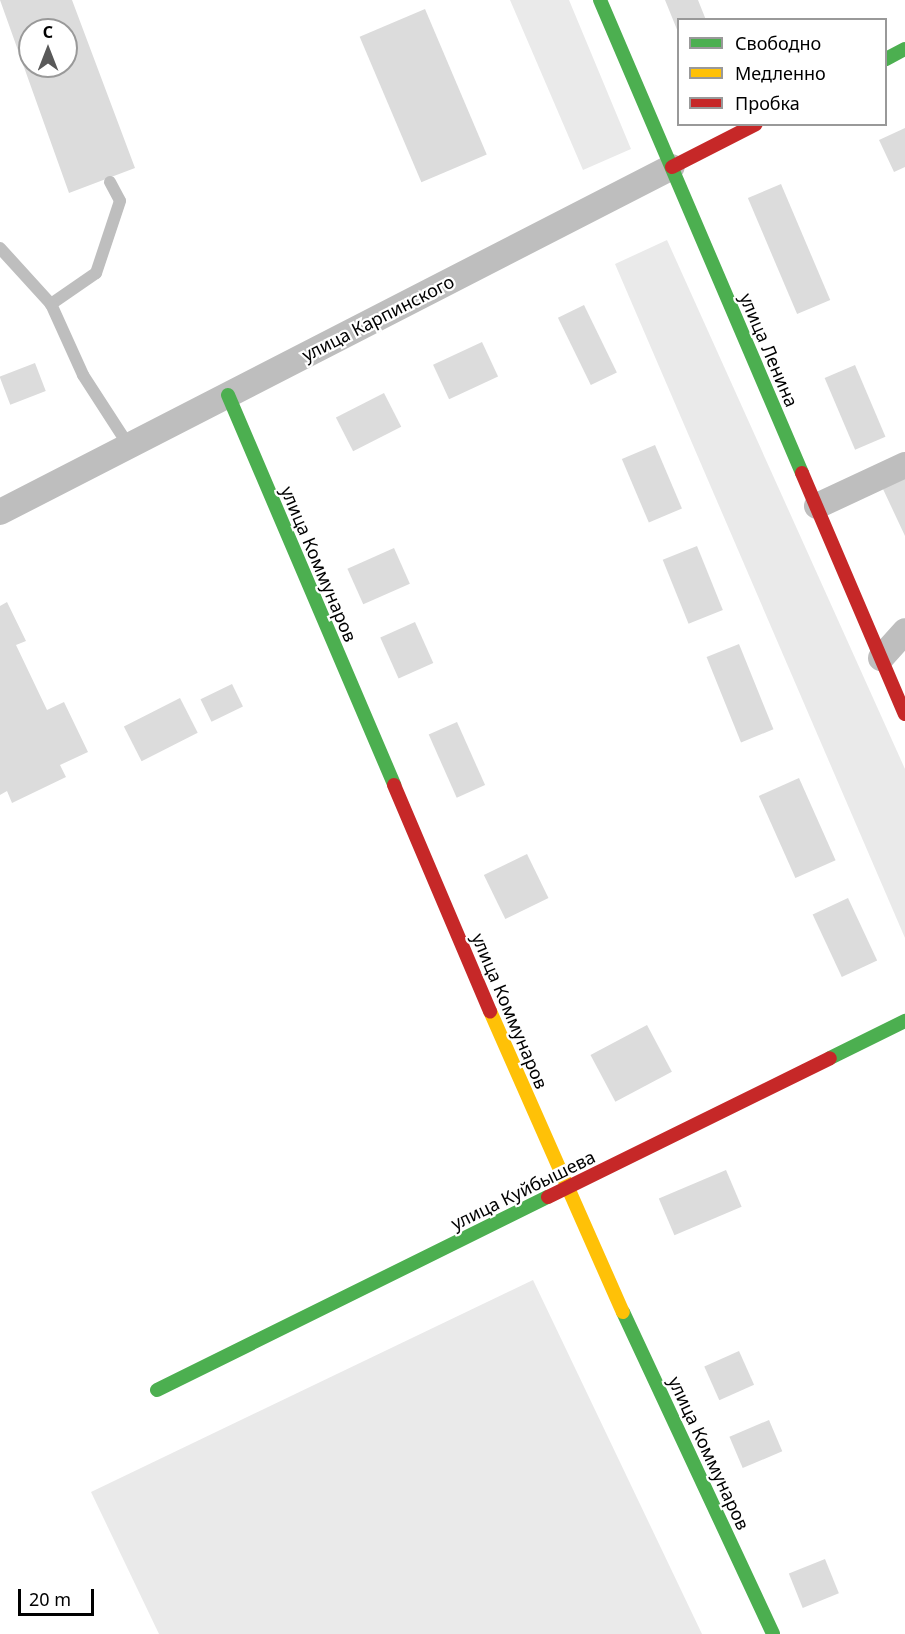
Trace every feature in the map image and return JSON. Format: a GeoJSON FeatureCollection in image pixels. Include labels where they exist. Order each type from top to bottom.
{"type":"FeatureCollection","features":[{"type":"Feature","properties":{"kind":"street","name":"улица Ленина"},"geometry":{"type":"LineString","coordinates":[[600,0],[905,714]]}},
{"type":"Feature","properties":{"kind":"street"},"geometry":{"type":"LineString","coordinates":[[887,58],[905,49]]}},
{"type":"Feature","properties":{"kind":"street","name":"улица Карпинского"},"geometry":{"type":"LineString","coordinates":[[0,512],[752,126]]}},
{"type":"Feature","properties":{"kind":"street","name":"улица Коммунаров"},"geometry":{"type":"LineString","coordinates":[[228,395],[566,1189],[773,1634]]}},
{"type":"Feature","properties":{"kind":"street"},"geometry":{"type":"LineString","coordinates":[[817,506],[905,465]]}},
{"type":"Feature","properties":{"kind":"street"},"geometry":{"type":"LineString","coordinates":[[881,658],[905,631]]}},
{"type":"Feature","properties":{"kind":"street","name":"улица Куйбышева"},"geometry":{"type":"LineString","coordinates":[[157,1390],[905,1021]]}},
{"type":"Feature","properties":{"kind":"lane"},"geometry":{"type":"LineString","coordinates":[[51,304],[96,273],[120,201],[110,182]]}},
{"type":"Feature","properties":{"kind":"lane"},"geometry":{"type":"LineString","coordinates":[[0,248],[51,304],[83,375],[129,446]]}},
{"type":"Feature","properties":{"kind":"shaded area"},"geometry":{"type":"Polygon","coordinates":[[[510,0],[569,0],[631,149],[583,170],[510,0]]]}},
{"type":"Feature","properties":{"kind":"shaded area"},"geometry":{"type":"Polygon","coordinates":[[[667,240],[905,769],[905,938],[615,264],[667,240]]]}},
{"type":"Feature","properties":{"kind":"shaded area"},"geometry":{"type":"Polygon","coordinates":[[[533,1280],[702,1634],[159,1634],[91,1492],[533,1280]]]}},
{"type":"Feature","properties":{"kind":"building"},"geometry":{"type":"Polygon","coordinates":[[[0,0],[72,0],[135,168],[69,193],[28,78],[78,78],[78,18],[18,18],[18,50],[0,0]]]}},
{"type":"Feature","properties":{"kind":"building"},"geometry":{"type":"Polygon","coordinates":[[[665,0],[698,0],[705,18],[677,18],[677,30],[665,0]]]}},
{"type":"Feature","properties":{"kind":"building"},"geometry":{"type":"Polygon","coordinates":[[[425,9],[487,154],[421,182],[360,37],[425,9]]]}},
{"type":"Feature","properties":{"kind":"building"},"geometry":{"type":"Polygon","coordinates":[[[905,128],[905,167],[894,172],[879,140],[905,128]]]}},
{"type":"Feature","properties":{"kind":"building"},"geometry":{"type":"Polygon","coordinates":[[[781,184],[830,300],[797,314],[748,198],[781,184]]]}},
{"type":"Feature","properties":{"kind":"building"},"geometry":{"type":"Polygon","coordinates":[[[584,305],[617,372],[591,385],[558,318],[584,305]]]}},
{"type":"Feature","properties":{"kind":"building"},"geometry":{"type":"Polygon","coordinates":[[[482,342],[498,376],[449,399],[433,365],[482,342]]]}},
{"type":"Feature","properties":{"kind":"building"},"geometry":{"type":"Polygon","coordinates":[[[35,363],[46,391],[10,405],[0,376],[35,363]]]}},
{"type":"Feature","properties":{"kind":"building"},"geometry":{"type":"Polygon","coordinates":[[[855,365],[885,437],[855,450],[825,378],[855,365]]]}},
{"type":"Feature","properties":{"kind":"building"},"geometry":{"type":"Polygon","coordinates":[[[384,393],[401,427],[353,451],[336,418],[384,393]]]}},
{"type":"Feature","properties":{"kind":"building"},"geometry":{"type":"Polygon","coordinates":[[[655,445],[682,509],[649,523],[622,459],[655,445]]]}},
{"type":"Feature","properties":{"kind":"building"},"geometry":{"type":"Polygon","coordinates":[[[905,478],[905,536],[883,489],[905,478]]]}},
{"type":"Feature","properties":{"kind":"building"},"geometry":{"type":"Polygon","coordinates":[[[697,546],[723,610],[689,624],[663,560],[697,546]]]}},
{"type":"Feature","properties":{"kind":"building"},"geometry":{"type":"Polygon","coordinates":[[[394,548],[410,584],[363,604],[347,569],[394,548]]]}},
{"type":"Feature","properties":{"kind":"building"},"geometry":{"type":"Polygon","coordinates":[[[7,602],[26,641],[16,645],[47,710],[64,702],[88,752],[60,765],[66,777],[12,803],[7,791],[0,795],[0,606],[7,602]]]}},
{"type":"Feature","properties":{"kind":"building"},"geometry":{"type":"Polygon","coordinates":[[[415,622],[433,663],[399,679],[380,637],[415,622]]]}},
{"type":"Feature","properties":{"kind":"building"},"geometry":{"type":"Polygon","coordinates":[[[739,644],[773,729],[741,742],[707,657],[739,644]]]}},
{"type":"Feature","properties":{"kind":"building"},"geometry":{"type":"Polygon","coordinates":[[[232,684],[243,706],[212,722],[201,699],[232,684]]]}},
{"type":"Feature","properties":{"kind":"building"},"geometry":{"type":"Polygon","coordinates":[[[180,698],[198,733],[142,761],[124,727],[180,698]]]}},
{"type":"Feature","properties":{"kind":"building"},"geometry":{"type":"Polygon","coordinates":[[[457,722],[485,785],[457,798],[429,735],[457,722]]]}},
{"type":"Feature","properties":{"kind":"building"},"geometry":{"type":"Polygon","coordinates":[[[799,778],[836,860],[795,878],[759,796],[799,778]]]}},
{"type":"Feature","properties":{"kind":"building"},"geometry":{"type":"Polygon","coordinates":[[[527,854],[548,898],[505,919],[484,875],[527,854]]]}},
{"type":"Feature","properties":{"kind":"building"},"geometry":{"type":"Polygon","coordinates":[[[848,898],[877,961],[842,977],[813,914],[848,898]]]}},
{"type":"Feature","properties":{"kind":"building"},"geometry":{"type":"Polygon","coordinates":[[[647,1025],[672,1072],[615,1102],[590,1055],[647,1025]]]}},
{"type":"Feature","properties":{"kind":"building"},"geometry":{"type":"Polygon","coordinates":[[[726,1170],[742,1207],[674,1235],[659,1199],[726,1170]]]}},
{"type":"Feature","properties":{"kind":"building"},"geometry":{"type":"Polygon","coordinates":[[[739,1351],[754,1385],[719,1400],[704,1366],[739,1351]]]}},
{"type":"Feature","properties":{"kind":"building"},"geometry":{"type":"Polygon","coordinates":[[[769,1420],[782,1451],[743,1468],[729,1437],[769,1420]]]}},
{"type":"Feature","properties":{"kind":"building"},"geometry":{"type":"Polygon","coordinates":[[[825,1559],[839,1593],[803,1608],[789,1574],[825,1559]]]}},
{"type":"Feature","properties":{"kind":"traffic: fast"},"geometry":{"type":"LineString","coordinates":[[600,0],[802,473]]}},
{"type":"Feature","properties":{"kind":"traffic: fast"},"geometry":{"type":"LineString","coordinates":[[887,58],[905,49]]}},
{"type":"Feature","properties":{"kind":"traffic: fast"},"geometry":{"type":"LineString","coordinates":[[228,395],[394,785]]}},
{"type":"Feature","properties":{"kind":"traffic: fast"},"geometry":{"type":"LineString","coordinates":[[830,1058],[905,1021]]}},
{"type":"Feature","properties":{"kind":"traffic: fast"},"geometry":{"type":"LineString","coordinates":[[157,1390],[548,1197]]}},
{"type":"Feature","properties":{"kind":"traffic: fast"},"geometry":{"type":"LineString","coordinates":[[623,1312],[773,1634]]}},
{"type":"Feature","properties":{"kind":"traffic: slow"},"geometry":{"type":"LineString","coordinates":[[490,1011],[623,1312]]}},
{"type":"Feature","properties":{"kind":"traffic: jam"},"geometry":{"type":"LineString","coordinates":[[672,167],[752,126]]}},
{"type":"Feature","properties":{"kind":"traffic: jam"},"geometry":{"type":"LineString","coordinates":[[802,473],[905,714]]}},
{"type":"Feature","properties":{"kind":"traffic: jam"},"geometry":{"type":"LineString","coordinates":[[394,785],[490,1011]]}},
{"type":"Feature","properties":{"kind":"traffic: jam"},"geometry":{"type":"LineString","coordinates":[[548,1197],[830,1058]]}}]}
